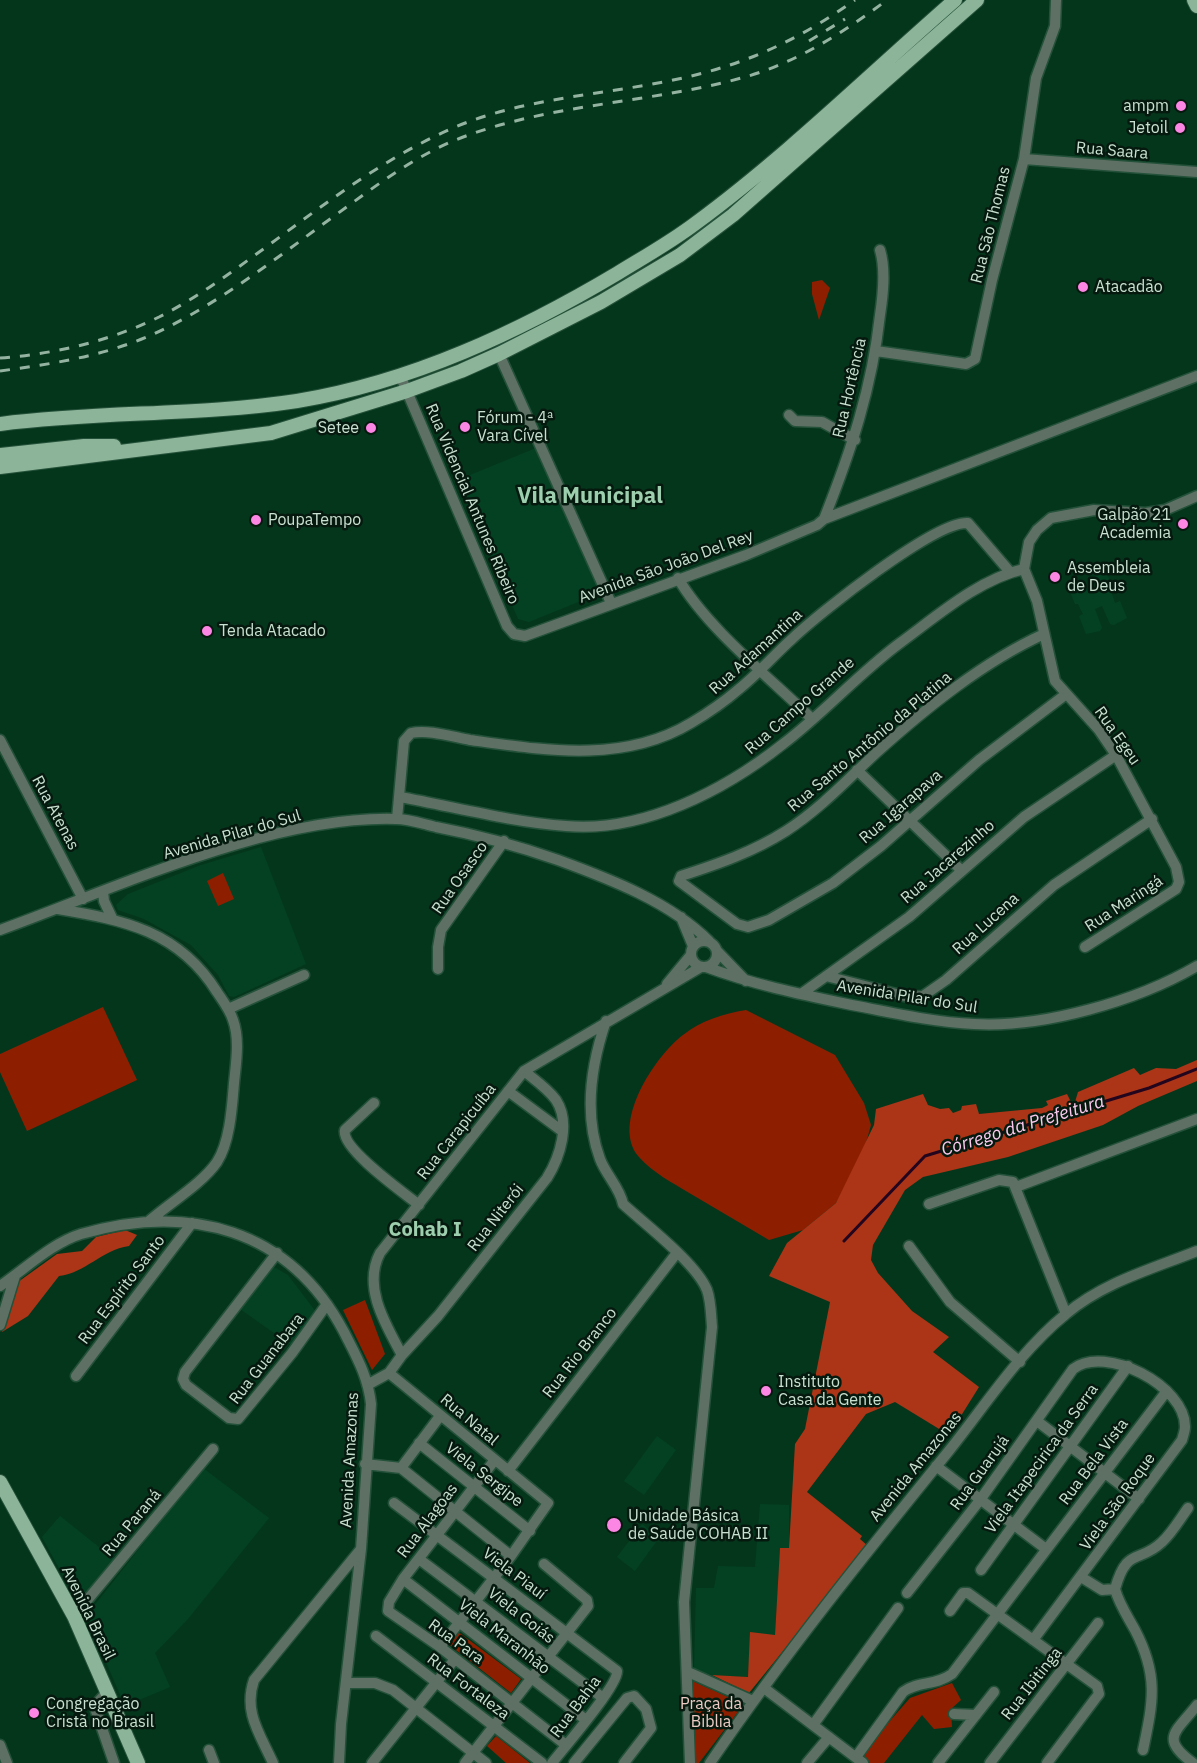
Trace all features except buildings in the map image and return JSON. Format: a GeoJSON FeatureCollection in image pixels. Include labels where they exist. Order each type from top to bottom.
{"type":"FeatureCollection","features":[{"type":"Feature","properties":{"kind":"main road"},"geometry":{"type":"LineString","coordinates":[[0,424],[43,418],[250,407],[357,389],[455,356],[550,314],[697,223],[795,142],[955,0]]}},
{"type":"Feature","properties":{"kind":"main road"},"geometry":{"type":"LineString","coordinates":[[0,467],[271,433],[407,391],[499,354],[601,302],[680,255],[733,215],[977,0]]}},
{"type":"Feature","properties":{"kind":"main road"},"geometry":{"type":"LineString","coordinates":[[1194,0],[1197,6]]}},
{"type":"Feature","properties":{"kind":"main road"},"geometry":{"type":"LineString","coordinates":[[0,415],[43,418]]}},
{"type":"Feature","properties":{"kind":"main road"},"geometry":{"type":"LineString","coordinates":[[0,455],[84,446],[162,445]]}},
{"type":"Feature","properties":{"kind":"main road","name":"Avenida Brasil"},"geometry":{"type":"LineString","coordinates":[[0,1482],[74,1616],[138,1763]]}},
{"type":"Feature","properties":{"kind":"street","name":"Rua São Thomas"},"geometry":{"type":"LineString","coordinates":[[876,351],[966,364],[975,359],[992,280],[1024,159],[1030,103],[1040,62],[1055,26],[1056,0]]}},
{"type":"Feature","properties":{"kind":"street","name":"Rua Saara"},"geometry":{"type":"LineString","coordinates":[[1024,159],[1197,172]]}},
{"type":"Feature","properties":{"kind":"street","name":"Rua Hortência"},"geometry":{"type":"LineString","coordinates":[[821,522],[855,440],[876,351],[882,297],[880,250]]}},
{"type":"Feature","properties":{"kind":"street"},"geometry":{"type":"LineString","coordinates":[[499,354],[611,603]]}},
{"type":"Feature","properties":{"kind":"street","name":"Rua Videncial Antunes Ribeiro"},"geometry":{"type":"LineString","coordinates":[[400,375],[507,626],[514,634],[525,636]]}},
{"type":"Feature","properties":{"kind":"street","name":"Avenida São João Del Rey"},"geometry":{"type":"LineString","coordinates":[[525,636],[678,578],[746,555],[821,522],[1197,376]]}},
{"type":"Feature","properties":{"kind":"street"},"geometry":{"type":"LineString","coordinates":[[789,415],[795,421],[822,422],[855,440]]}},
{"type":"Feature","properties":{"kind":"street"},"geometry":{"type":"LineString","coordinates":[[1024,569],[1029,542],[1037,530],[1051,518],[1094,510],[1146,513],[1165,510],[1197,496]]}},
{"type":"Feature","properties":{"kind":"street","name":"Rua Adamantina"},"geometry":{"type":"LineString","coordinates":[[400,797],[404,741],[416,732],[568,752],[630,746],[688,724],[739,690],[800,632],[870,577],[924,541],[956,525],[968,523],[1010,572]]}},
{"type":"Feature","properties":{"kind":"street","name":"Rua Campo Grande"},"geometry":{"type":"LineString","coordinates":[[400,797],[568,826],[614,823],[687,803],[717,789],[757,764],[877,660],[982,586],[1010,572],[1024,569]]}},
{"type":"Feature","properties":{"kind":"street","name":"Rua Egeu"},"geometry":{"type":"LineString","coordinates":[[1024,569],[1037,601],[1051,672],[1065,695],[1099,730],[1116,755],[1176,867],[1178,887]]}},
{"type":"Feature","properties":{"kind":"street"},"geometry":{"type":"LineString","coordinates":[[678,578],[697,606],[811,718]]}},
{"type":"Feature","properties":{"kind":"street","name":"Rua Santo Antônio da Platina"},"geometry":{"type":"LineString","coordinates":[[748,927],[730,920],[678,879],[740,857],[788,830],[825,801],[896,735],[966,681],[1012,651],[1044,634]]}},
{"type":"Feature","properties":{"kind":"street","name":"Rua Igarapava"},"geometry":{"type":"LineString","coordinates":[[748,927],[788,911],[833,883],[909,822],[978,760],[1065,695]]}},
{"type":"Feature","properties":{"kind":"street","name":"Rua Atenas"},"geometry":{"type":"LineString","coordinates":[[0,740],[83,899]]}},
{"type":"Feature","properties":{"kind":"street","name":"Rua Jacarezinho"},"geometry":{"type":"LineString","coordinates":[[801,994],[909,916],[1024,817],[1116,755]]}},
{"type":"Feature","properties":{"kind":"street"},"geometry":{"type":"LineString","coordinates":[[857,770],[962,871]]}},
{"type":"Feature","properties":{"kind":"street"},"geometry":{"type":"LineString","coordinates":[[397,819],[400,797]]}},
{"type":"Feature","properties":{"kind":"street","name":"Avenida Pilar do Sul"},"geometry":{"type":"LineString","coordinates":[[0,930],[103,891],[278,834],[338,823],[397,819],[504,841],[608,880],[681,917],[709,941],[749,983]]}},
{"type":"Feature","properties":{"kind":"street","name":"Rua Lucena"},"geometry":{"type":"LineString","coordinates":[[826,976],[912,998],[923,996],[946,980],[1054,885],[1152,819]]}},
{"type":"Feature","properties":{"kind":"street","name":"Rua Osasco"},"geometry":{"type":"LineString","coordinates":[[438,969],[441,930],[504,841]]}},
{"type":"Feature","properties":{"kind":"street","name":"Rua Maringá"},"geometry":{"type":"LineString","coordinates":[[1085,947],[1178,887]]}},
{"type":"Feature","properties":{"kind":"street"},"geometry":{"type":"LineString","coordinates":[[103,891],[104,901],[112,918]]}},
{"type":"Feature","properties":{"kind":"street"},"geometry":{"type":"LineString","coordinates":[[58,909],[112,918],[149,930],[178,949],[199,968],[234,1021],[237,1044],[233,1094],[221,1154],[212,1169],[148,1222]]}},
{"type":"Feature","properties":{"kind":"street"},"geometry":{"type":"LineString","coordinates":[[681,917],[694,963],[703,967],[716,960],[717,951]]}},
{"type":"Feature","properties":{"kind":"street"},"geometry":{"type":"LineString","coordinates":[[692,950],[700,941],[709,941]]}},
{"type":"Feature","properties":{"kind":"street","name":"Rua Carapicuíba"},"geometry":{"type":"LineString","coordinates":[[664,987],[692,950]]}},
{"type":"Feature","properties":{"kind":"street","name":"Avenida Pilar do Sul"},"geometry":{"type":"LineString","coordinates":[[703,967],[749,983],[891,1012],[975,1025],[1058,1017],[1089,1009],[1159,985],[1197,966]]}},
{"type":"Feature","properties":{"kind":"street","name":"Rua Carapicuíba"},"geometry":{"type":"LineString","coordinates":[[402,1355],[382,1316],[375,1292],[373,1269],[380,1253],[524,1071],[664,987],[703,967]]}},
{"type":"Feature","properties":{"kind":"street"},"geometry":{"type":"LineString","coordinates":[[228,1009],[304,975]]}},
{"type":"Feature","properties":{"kind":"street"},"geometry":{"type":"LineString","coordinates":[[606,1021],[595,1053],[590,1084],[597,1151],[604,1168],[621,1194],[623,1204],[703,1280],[708,1293],[712,1327],[684,1602],[690,1763]]}},
{"type":"Feature","properties":{"kind":"street","name":"Rua Niterói"},"geometry":{"type":"LineString","coordinates":[[389,1373],[402,1355],[438,1316],[547,1178],[559,1154],[562,1131],[561,1113],[555,1099],[524,1071]]}},
{"type":"Feature","properties":{"kind":"street"},"geometry":{"type":"LineString","coordinates":[[508,1091],[562,1131]]}},
{"type":"Feature","properties":{"kind":"street"},"geometry":{"type":"LineString","coordinates":[[374,1103],[345,1130],[345,1139],[355,1152],[419,1205]]}},
{"type":"Feature","properties":{"kind":"street"},"geometry":{"type":"LineString","coordinates":[[1016,1186],[1197,1119]]}},
{"type":"Feature","properties":{"kind":"street"},"geometry":{"type":"LineString","coordinates":[[928,1204],[999,1180],[1013,1182],[1066,1314]]}},
{"type":"Feature","properties":{"kind":"street","name":"Avenida Amazonas"},"geometry":{"type":"LineString","coordinates":[[0,1286],[78,1235],[148,1222],[192,1222],[244,1237],[277,1253],[304,1275],[327,1304],[340,1324],[369,1384],[371,1404],[365,1464],[361,1549],[345,1683],[339,1763]]}},
{"type":"Feature","properties":{"kind":"street","name":"Rua Espírito Santo"},"geometry":{"type":"LineString","coordinates":[[76,1376],[192,1222]]}},
{"type":"Feature","properties":{"kind":"street"},"geometry":{"type":"LineString","coordinates":[[909,1246],[950,1302],[1020,1362]]}},
{"type":"Feature","properties":{"kind":"street","name":"Avenida Amazonas"},"geometry":{"type":"LineString","coordinates":[[710,1763],[753,1701],[1020,1362],[1066,1314],[1113,1284],[1197,1251]]}},
{"type":"Feature","properties":{"kind":"street","name":"Rua Guanabara"},"geometry":{"type":"LineString","coordinates":[[277,1253],[185,1372],[183,1379],[186,1385],[229,1418],[238,1419],[292,1353],[327,1304]]}},
{"type":"Feature","properties":{"kind":"street","name":"Rua Rio Branco"},"geometry":{"type":"LineString","coordinates":[[508,1471],[676,1254]]}},
{"type":"Feature","properties":{"kind":"street"},"geometry":{"type":"LineString","coordinates":[[0,1325],[15,1276]]}},
{"type":"Feature","properties":{"kind":"street","name":"Rua Guarujá"},"geometry":{"type":"LineString","coordinates":[[907,1593],[980,1500],[1073,1369],[1089,1361],[1128,1366]]}},
{"type":"Feature","properties":{"kind":"street"},"geometry":{"type":"LineString","coordinates":[[1128,1366],[1150,1378],[1166,1392]]}},
{"type":"Feature","properties":{"kind":"street","name":"Viela Itapecirica da Serra"},"geometry":{"type":"LineString","coordinates":[[981,1570],[1128,1366]]}},
{"type":"Feature","properties":{"kind":"street"},"geometry":{"type":"LineString","coordinates":[[369,1384],[389,1373]]}},
{"type":"Feature","properties":{"kind":"street","name":"Rua Natal"},"geometry":{"type":"LineString","coordinates":[[389,1373],[548,1503],[530,1531]]}},
{"type":"Feature","properties":{"kind":"street","name":"Viela São Roque"},"geometry":{"type":"LineString","coordinates":[[1033,1640],[1182,1440],[1184,1419],[1178,1406],[1166,1392]]}},
{"type":"Feature","properties":{"kind":"street","name":"Rua Bela Vista"},"geometry":{"type":"LineString","coordinates":[[859,1760],[903,1692],[912,1686],[935,1684],[952,1674],[1166,1392]]}},
{"type":"Feature","properties":{"kind":"street"},"geometry":{"type":"LineString","coordinates":[[401,1468],[440,1416]]}},
{"type":"Feature","properties":{"kind":"street"},"geometry":{"type":"LineString","coordinates":[[1036,1421],[1138,1499]]}},
{"type":"Feature","properties":{"kind":"street","name":"Viela Sergipe"},"geometry":{"type":"LineString","coordinates":[[419,1443],[530,1531]]}},
{"type":"Feature","properties":{"kind":"street","name":"Rua Paraná"},"geometry":{"type":"LineString","coordinates":[[74,1616],[213,1449]]}},
{"type":"Feature","properties":{"kind":"street","name":"Rua Alagoas"},"geometry":{"type":"LineString","coordinates":[[389,1602],[403,1579],[494,1461]]}},
{"type":"Feature","properties":{"kind":"street"},"geometry":{"type":"LineString","coordinates":[[365,1464],[401,1468],[512,1556]]}},
{"type":"Feature","properties":{"kind":"street"},"geometry":{"type":"LineString","coordinates":[[936,1466],[1011,1526],[1046,1550]]}},
{"type":"Feature","properties":{"kind":"street","name":"Viela Piauí"},"geometry":{"type":"LineString","coordinates":[[394,1503],[615,1668]]}},
{"type":"Feature","properties":{"kind":"street"},"geometry":{"type":"LineString","coordinates":[[1143,1750],[1153,1702],[1153,1680],[1148,1655],[1116,1594],[1124,1566],[1131,1558],[1162,1542],[1188,1508]]}},
{"type":"Feature","properties":{"kind":"street"},"geometry":{"type":"LineString","coordinates":[[440,1647],[530,1531]]}},
{"type":"Feature","properties":{"kind":"street"},"geometry":{"type":"LineString","coordinates":[[273,1763],[250,1711],[249,1696],[254,1680],[361,1549]]}},
{"type":"Feature","properties":{"kind":"street","name":"Viela Goiás"},"geometry":{"type":"LineString","coordinates":[[419,1559],[603,1698]]}},
{"type":"Feature","properties":{"kind":"street"},"geometry":{"type":"LineString","coordinates":[[465,1763],[588,1606],[587,1600],[544,1564]]}},
{"type":"Feature","properties":{"kind":"street","name":"Viela Maranhão"},"geometry":{"type":"LineString","coordinates":[[403,1579],[586,1719]]}},
{"type":"Feature","properties":{"kind":"street"},"geometry":{"type":"LineString","coordinates":[[1079,1579],[1116,1594]]}},
{"type":"Feature","properties":{"kind":"street"},"geometry":{"type":"LineString","coordinates":[[950,1611],[963,1593],[968,1593],[996,1618],[1033,1640],[1097,1686],[1099,1694],[1047,1763]]}},
{"type":"Feature","properties":{"kind":"street","name":"Rua Para"},"geometry":{"type":"LineString","coordinates":[[389,1602],[388,1611],[394,1617],[440,1647],[566,1745]]}},
{"type":"Feature","properties":{"kind":"street"},"geometry":{"type":"LineString","coordinates":[[813,1725],[898,1608]]}},
{"type":"Feature","properties":{"kind":"street","name":"Rua Ibitinga"},"geometry":{"type":"LineString","coordinates":[[990,1763],[1098,1623]]}},
{"type":"Feature","properties":{"kind":"street","name":"Rua Fortaleza"},"geometry":{"type":"LineString","coordinates":[[376,1636],[542,1763]]}},
{"type":"Feature","properties":{"kind":"street"},"geometry":{"type":"LineString","coordinates":[[372,1763],[455,1659]]}},
{"type":"Feature","properties":{"kind":"street","name":"Rua Bahia"},"geometry":{"type":"LineString","coordinates":[[552,1763],[617,1677],[615,1668]]}},
{"type":"Feature","properties":{"kind":"street"},"geometry":{"type":"LineString","coordinates":[[688,1672],[753,1701]]}},
{"type":"Feature","properties":{"kind":"street"},"geometry":{"type":"LineString","coordinates":[[345,1683],[375,1683],[385,1686],[417,1707],[486,1763]]}},
{"type":"Feature","properties":{"kind":"street"},"geometry":{"type":"LineString","coordinates":[[764,1688],[859,1760]]}},
{"type":"Feature","properties":{"kind":"street"},"geometry":{"type":"LineString","coordinates":[[107,1692],[98,1702],[96,1711],[114,1763]]}},
{"type":"Feature","properties":{"kind":"street"},"geometry":{"type":"LineString","coordinates":[[938,1763],[994,1692]]}},
{"type":"Feature","properties":{"kind":"street"},"geometry":{"type":"LineString","coordinates":[[574,1763],[630,1696],[639,1698],[646,1709],[651,1728],[624,1763]]}},
{"type":"Feature","properties":{"kind":"street"},"geometry":{"type":"LineString","coordinates":[[1193,1763],[1174,1747],[1175,1733],[1197,1705]]}},
{"type":"Feature","properties":{"kind":"street"},"geometry":{"type":"LineString","coordinates":[[954,1714],[976,1714]]}},
{"type":"Feature","properties":{"kind":"street"},"geometry":{"type":"LineString","coordinates":[[807,1763],[829,1737]]}},
{"type":"Feature","properties":{"kind":"street"},"geometry":{"type":"LineString","coordinates":[[0,1745],[7,1763]]}},
{"type":"Feature","properties":{"kind":"street"},"geometry":{"type":"LineString","coordinates":[[209,1750],[214,1763]]}},
{"type":"Feature","properties":{"kind":"shaded area"},"geometry":{"type":"Polygon","coordinates":[[[536,448],[596,584],[593,596],[529,622],[518,619],[458,480],[536,448]]]}},
{"type":"Feature","properties":{"kind":"shaded area"},"geometry":{"type":"Polygon","coordinates":[[[1106,572],[1114,590],[1111,591],[1115,603],[1120,601],[1127,618],[1114,625],[1110,624],[1102,606],[1095,609],[1102,628],[1100,631],[1086,634],[1079,616],[1083,614],[1078,604],[1075,604],[1068,587],[1083,581],[1088,591],[1096,589],[1093,578],[1106,572]]]}},
{"type":"Feature","properties":{"kind":"shaded area"},"geometry":{"type":"Polygon","coordinates":[[[261,847],[306,964],[234,997],[229,996],[218,975],[191,945],[144,919],[118,910],[116,905],[128,894],[201,865],[261,847]]]}},
{"type":"Feature","properties":{"kind":"shaded area"},"geometry":{"type":"Polygon","coordinates":[[[1197,1060],[1197,1081],[1138,1106],[1103,1125],[1008,1157],[923,1177],[905,1190],[873,1245],[871,1260],[878,1273],[912,1311],[949,1337],[933,1352],[979,1387],[949,1435],[895,1402],[866,1414],[807,1492],[862,1536],[860,1539],[868,1546],[749,1693],[712,1675],[748,1677],[750,1632],[775,1635],[780,1548],[789,1548],[795,1444],[805,1429],[830,1302],[769,1276],[787,1243],[836,1203],[874,1125],[876,1109],[923,1094],[928,1105],[940,1109],[949,1108],[953,1113],[961,1110],[962,1106],[976,1104],[979,1114],[1042,1108],[1048,1105],[1046,1101],[1067,1094],[1071,1102],[1075,1102],[1078,1092],[1134,1068],[1140,1075],[1156,1068],[1176,1069],[1197,1060]]]}},
{"type":"Feature","properties":{"kind":"shaded area"},"geometry":{"type":"Polygon","coordinates":[[[125,1230],[137,1235],[129,1246],[110,1252],[77,1271],[59,1276],[28,1316],[2,1332],[18,1282],[57,1254],[82,1251],[96,1237],[125,1230]]]}},
{"type":"Feature","properties":{"kind":"shaded area"},"geometry":{"type":"Polygon","coordinates":[[[272,1266],[288,1275],[316,1312],[291,1345],[240,1309],[272,1266]]]}},
{"type":"Feature","properties":{"kind":"shaded area"},"geometry":{"type":"Polygon","coordinates":[[[657,1436],[676,1450],[644,1495],[624,1481],[657,1436]]]}},
{"type":"Feature","properties":{"kind":"shaded area"},"geometry":{"type":"Polygon","coordinates":[[[203,1468],[269,1518],[188,1619],[155,1653],[170,1687],[125,1706],[86,1616],[203,1468]]]}},
{"type":"Feature","properties":{"kind":"shaded area"},"geometry":{"type":"Polygon","coordinates":[[[760,1504],[789,1505],[789,1548],[780,1548],[775,1635],[748,1677],[712,1675],[694,1669],[696,1588],[714,1588],[718,1566],[755,1567],[760,1504]]]}},
{"type":"Feature","properties":{"kind":"shaded area"},"geometry":{"type":"Polygon","coordinates":[[[60,1516],[114,1559],[78,1603],[42,1537],[60,1516]]]}},
{"type":"Feature","properties":{"kind":"shaded area"},"geometry":{"type":"Polygon","coordinates":[[[642,1524],[659,1538],[635,1571],[617,1557],[642,1524]]]}},
{"type":"Feature","properties":{"kind":"green space"},"geometry":{"type":"Polygon","coordinates":[[[822,280],[830,288],[819,320],[812,294],[812,282],[822,280]]]}},
{"type":"Feature","properties":{"kind":"green space"},"geometry":{"type":"Polygon","coordinates":[[[223,873],[234,899],[218,906],[207,881],[223,873]]]}},
{"type":"Feature","properties":{"kind":"green space"},"geometry":{"type":"Polygon","coordinates":[[[103,1007],[137,1080],[27,1131],[0,1072],[0,1054],[103,1007]]]}},
{"type":"Feature","properties":{"kind":"green space"},"geometry":{"type":"Polygon","coordinates":[[[746,1010],[835,1055],[864,1103],[871,1125],[862,1157],[836,1203],[803,1230],[769,1240],[650,1168],[639,1157],[631,1143],[630,1127],[633,1109],[649,1074],[660,1058],[690,1030],[721,1016],[746,1010]]]}},
{"type":"Feature","properties":{"kind":"green space"},"geometry":{"type":"Polygon","coordinates":[[[365,1300],[385,1354],[372,1370],[343,1310],[365,1300]]]}},
{"type":"Feature","properties":{"kind":"green space"},"geometry":{"type":"Polygon","coordinates":[[[457,1631],[521,1679],[511,1693],[447,1643],[457,1631]]]}},
{"type":"Feature","properties":{"kind":"green space","name":"Praça da Biblia"},"geometry":{"type":"Polygon","coordinates":[[[692,1681],[744,1704],[699,1763],[694,1763],[688,1727],[692,1681]]]}},
{"type":"Feature","properties":{"kind":"green space"},"geometry":{"type":"Polygon","coordinates":[[[952,1683],[961,1700],[951,1709],[952,1727],[934,1729],[922,1715],[884,1763],[870,1763],[861,1754],[910,1698],[952,1683]]]}},
{"type":"Feature","properties":{"kind":"green space"},"geometry":{"type":"Polygon","coordinates":[[[496,1736],[530,1763],[506,1763],[487,1746],[496,1736]]]}},
{"type":"Feature","properties":{"kind":"waterway","name":"Córrego da Prefeitura"},"geometry":{"type":"LineString","coordinates":[[844,1241],[925,1156],[1149,1088],[1197,1069]]}},
{"type":"Feature","properties":{"kind":"railway"},"geometry":{"type":"LineString","coordinates":[[0,358],[62,350],[82,345],[121,333],[159,317],[218,282],[374,171],[399,155],[453,128],[483,117],[545,101],[672,80],[724,67],[782,44],[819,24],[855,0]]}},
{"type":"Feature","properties":{"kind":"railway"},"geometry":{"type":"LineString","coordinates":[[0,371],[87,356],[129,344],[170,326],[235,288],[393,174],[453,141],[488,128],[524,119],[709,86],[765,71],[820,45],[887,0]]}},
{"type":"Feature","properties":{"kind":"railway"},"geometry":{"type":"LineString","coordinates":[[809,41],[845,19]]}},
{"type":"Feature","properties":{"kind":"place","name":"ampm"},"geometry":{"type":"Point","coordinates":[1181,106]}},
{"type":"Feature","properties":{"kind":"place","name":"Jetoil"},"geometry":{"type":"Point","coordinates":[1180,128]}},
{"type":"Feature","properties":{"kind":"place","name":"Atacadão"},"geometry":{"type":"Point","coordinates":[1083,287]}},
{"type":"Feature","properties":{"kind":"place","name":"Fórum - 4ª Vara Cível"},"geometry":{"type":"Point","coordinates":[465,427]}},
{"type":"Feature","properties":{"kind":"place","name":"Setee"},"geometry":{"type":"Point","coordinates":[371,428]}},
{"type":"Feature","properties":{"kind":"place","name":"PoupaTempo"},"geometry":{"type":"Point","coordinates":[256,520]}},
{"type":"Feature","properties":{"kind":"place","name":"Galpão 21 Academia"},"geometry":{"type":"Point","coordinates":[1183,524]}},
{"type":"Feature","properties":{"kind":"place","name":"Assembleia de Deus"},"geometry":{"type":"Point","coordinates":[1055,577]}},
{"type":"Feature","properties":{"kind":"place","name":"Tenda Atacado"},"geometry":{"type":"Point","coordinates":[207,631]}},
{"type":"Feature","properties":{"kind":"place","name":"Instituto Casa da Gente"},"geometry":{"type":"Point","coordinates":[766,1391]}},
{"type":"Feature","properties":{"kind":"place","name":"Unidade Básica de Saúde COHAB II"},"geometry":{"type":"Point","coordinates":[614,1525]}},
{"type":"Feature","properties":{"kind":"place","name":"Congregação Cristã no Brasil"},"geometry":{"type":"Point","coordinates":[34,1713]}},
{"type":"Feature","properties":{"kind":"district","name":"Vila Municipal"},"geometry":{"type":"Point","coordinates":[590,497]}},
{"type":"Feature","properties":{"kind":"district","name":"Cohab I"},"geometry":{"type":"Point","coordinates":[425,1230]}}]}
